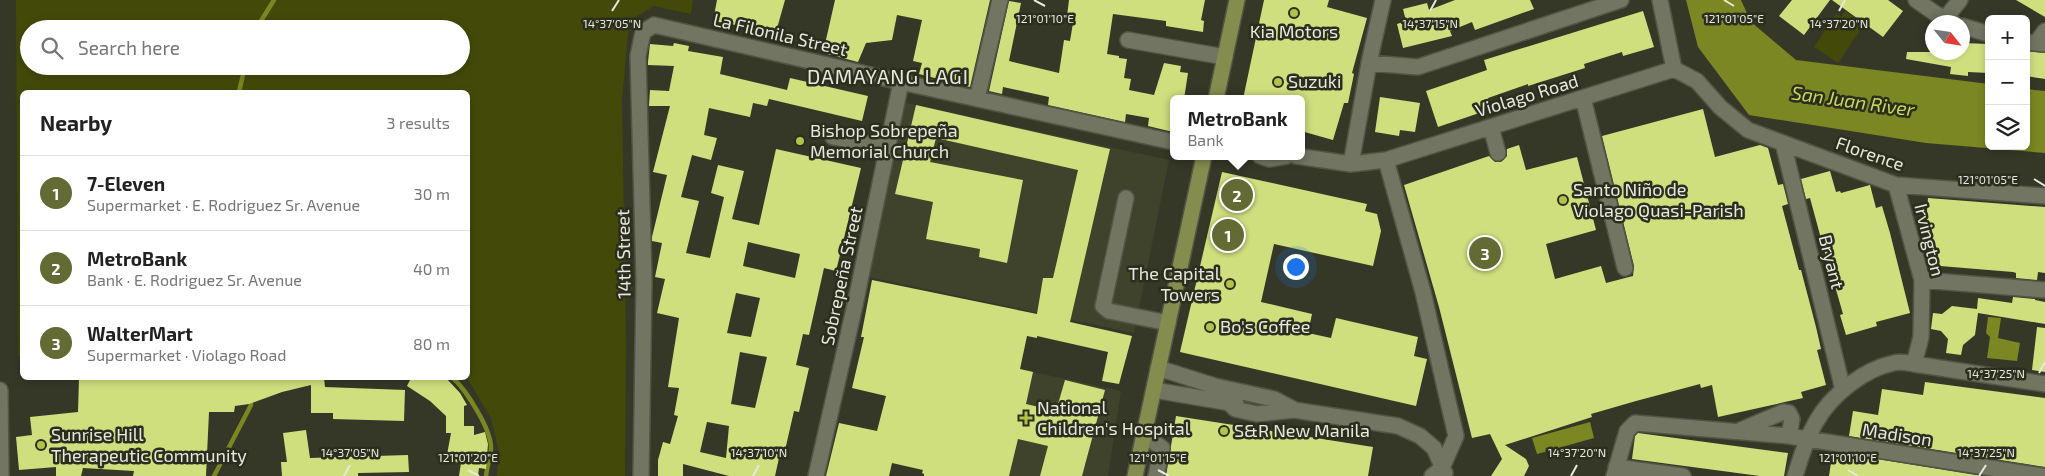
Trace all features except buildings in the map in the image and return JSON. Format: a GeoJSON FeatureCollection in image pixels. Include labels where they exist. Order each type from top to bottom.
{"type":"FeatureCollection","features":[{"type":"Feature","properties":{"kind":"main road"},"geometry":{"type":"LineString","coordinates":[[1217,95],[1237,0]]}},
{"type":"Feature","properties":{"kind":"main road"},"geometry":{"type":"LineString","coordinates":[[1136,476],[1203,160]]}},
{"type":"Feature","properties":{"kind":"street"},"geometry":{"type":"LineString","coordinates":[[977,99],[1000,0]]}},
{"type":"Feature","properties":{"kind":"street"},"geometry":{"type":"LineString","coordinates":[[1351,164],[1369,63],[1383,0]]}},
{"type":"Feature","properties":{"kind":"street"},"geometry":{"type":"LineString","coordinates":[[1369,63],[1418,67],[1621,0]]}},
{"type":"Feature","properties":{"kind":"street"},"geometry":{"type":"LineString","coordinates":[[1660,0],[1673,55],[1674,70]]}},
{"type":"Feature","properties":{"kind":"street"},"geometry":{"type":"LineString","coordinates":[[1916,0],[1939,15]]}},
{"type":"Feature","properties":{"kind":"street"},"geometry":{"type":"LineString","coordinates":[[1951,15],[1960,0]]}},
{"type":"Feature","properties":{"kind":"street","name":"La Filonila Street"},"geometry":{"type":"LineString","coordinates":[[643,32],[654,25],[1170,141]]}},
{"type":"Feature","properties":{"kind":"street"},"geometry":{"type":"LineString","coordinates":[[1970,28],[1985,33]]}},
{"type":"Feature","properties":{"kind":"street","name":"14th Street"},"geometry":{"type":"LineString","coordinates":[[641,476],[644,281],[638,56],[643,32]]}},
{"type":"Feature","properties":{"kind":"street"},"geometry":{"type":"LineString","coordinates":[[1128,40],[1225,57]]}},
{"type":"Feature","properties":{"kind":"street","name":"Violago Road"},"geometry":{"type":"LineString","coordinates":[[1305,157],[1351,164],[1386,160],[1674,70]]}},
{"type":"Feature","properties":{"kind":"street","name":"Florence"},"geometry":{"type":"LineString","coordinates":[[1674,70],[1697,81],[1720,107],[1748,130],[1896,185],[2045,196]]}},
{"type":"Feature","properties":{"kind":"street","name":"Sobrepeña Street"},"geometry":{"type":"LineString","coordinates":[[816,476],[860,307],[901,82]]}},
{"type":"Feature","properties":{"kind":"street"},"geometry":{"type":"LineString","coordinates":[[1583,98],[1625,268]]}},
{"type":"Feature","properties":{"kind":"street"},"geometry":{"type":"LineString","coordinates":[[1491,127],[1498,152]]}},
{"type":"Feature","properties":{"kind":"street"},"geometry":{"type":"LineString","coordinates":[[833,138],[888,148]]}},
{"type":"Feature","properties":{"kind":"street","name":"Bryant"},"geometry":{"type":"LineString","coordinates":[[1783,143],[1843,390]]}},
{"type":"Feature","properties":{"kind":"street"},"geometry":{"type":"LineString","coordinates":[[1386,160],[1422,292],[1456,436],[1440,473]]}},
{"type":"Feature","properties":{"kind":"street","name":"Irvington"},"geometry":{"type":"LineString","coordinates":[[1896,185],[1922,280],[1921,337],[1914,364]]}},
{"type":"Feature","properties":{"kind":"street"},"geometry":{"type":"LineString","coordinates":[[1126,198],[1103,306],[1109,311],[1168,323]]}},
{"type":"Feature","properties":{"kind":"street"},"geometry":{"type":"LineString","coordinates":[[1922,280],[2045,290]]}},
{"type":"Feature","properties":{"kind":"street"},"geometry":{"type":"LineString","coordinates":[[1795,476],[1806,441],[1817,420],[1843,390],[1862,376],[1895,362],[2045,384]]}},
{"type":"Feature","properties":{"kind":"street"},"geometry":{"type":"LineString","coordinates":[[1158,368],[1213,392],[1235,409],[1256,414],[1294,410],[1398,426],[1420,436],[1434,448],[1440,473]]}},
{"type":"Feature","properties":{"kind":"street"},"geometry":{"type":"LineString","coordinates":[[0,390],[1,476]]}},
{"type":"Feature","properties":{"kind":"street"},"geometry":{"type":"LineString","coordinates":[[1154,390],[1213,392],[1274,400],[1294,410]]}},
{"type":"Feature","properties":{"kind":"street"},"geometry":{"type":"LineString","coordinates":[[1739,431],[1783,412],[1789,413],[1792,419],[1789,436]]}},
{"type":"Feature","properties":{"kind":"street","name":"Madison"},"geometry":{"type":"LineString","coordinates":[[1615,472],[1627,431],[1635,423],[1789,436],[1806,441],[2042,476]]}},
{"type":"Feature","properties":{"kind":"street"},"geometry":{"type":"LineString","coordinates":[[1144,435],[1165,448],[1156,476]]}},
{"type":"Feature","properties":{"kind":"street"},"geometry":{"type":"LineString","coordinates":[[1615,472],[1683,476]]}},
{"type":"Feature","properties":{"kind":"shaded area"},"geometry":{"type":"Polygon","coordinates":[[[16,0],[693,0],[691,14],[654,6],[629,21],[622,100],[626,345],[625,476],[497,476],[499,452],[491,418],[468,380],[470,380],[470,90],[20,90],[20,356],[18,356],[16,0]]]}},
{"type":"Feature","properties":{"kind":"shaded area"},"geometry":{"type":"Polygon","coordinates":[[[1845,11],[1864,24],[1838,63],[1814,47],[1836,14],[1841,17],[1845,11]]]}},
{"type":"Feature","properties":{"kind":"shaded area"},"geometry":{"type":"Polygon","coordinates":[[[902,102],[1169,160],[1134,333],[869,277],[902,102]]]}},
{"type":"Feature","properties":{"kind":"shaded area","name":"National Children's Hospital"},"geometry":{"type":"Polygon","coordinates":[[[950,354],[1121,391],[1108,476],[934,476],[922,473],[950,354]]]}},
{"type":"Feature","properties":{"kind":"water","name":"San Juan River"},"geometry":{"type":"Polygon","coordinates":[[[1686,0],[1741,0],[1751,22],[1796,60],[1985,84],[1985,148],[1926,143],[1749,115],[1698,47],[1686,0]]]}},
{"type":"Feature","properties":{"kind":"water"},"geometry":{"type":"Polygon","coordinates":[[[2030,89],[2045,91],[2045,153],[2009,150],[2030,150],[2030,89]]]}},
{"type":"Feature","properties":{"kind":"water"},"geometry":{"type":"Polygon","coordinates":[[[1988,317],[2001,318],[1998,338],[2020,343],[2017,361],[1987,358],[1990,337],[1986,333],[1988,317]]]}},
{"type":"Feature","properties":{"kind":"water"},"geometry":{"type":"Polygon","coordinates":[[[1590,422],[1594,438],[1537,454],[1532,438],[1590,422]]]}},
{"type":"Feature","properties":{"kind":"waterway"},"geometry":{"type":"LineString","coordinates":[[262,20],[274,0]]}},
{"type":"Feature","properties":{"kind":"waterway"},"geometry":{"type":"LineString","coordinates":[[239,90],[243,75]]}},
{"type":"Feature","properties":{"kind":"waterway"},"geometry":{"type":"LineString","coordinates":[[455,380],[465,391],[483,421],[490,441],[491,449],[486,476]]}},
{"type":"Feature","properties":{"kind":"waterway"},"geometry":{"type":"LineString","coordinates":[[214,476],[251,405],[251,399]]}},
{"type":"Feature","properties":{"kind":"place","name":"Kia Motors"},"geometry":{"type":"Point","coordinates":[1294,13]}},
{"type":"Feature","properties":{"kind":"place","name":"Suzuki"},"geometry":{"type":"Point","coordinates":[1278,82]}},
{"type":"Feature","properties":{"kind":"place","name":"Bishop Sobrepeña Memorial Church"},"geometry":{"type":"Point","coordinates":[800,141]}},
{"type":"Feature","properties":{"kind":"place","name":"MetroBank"},"geometry":{"type":"Point","coordinates":[1237,195]}},
{"type":"Feature","properties":{"kind":"place","name":"Santo Niño de Violago Quasi-Parish"},"geometry":{"type":"Point","coordinates":[1563,200]}},
{"type":"Feature","properties":{"kind":"place","name":"7-Eleven"},"geometry":{"type":"Point","coordinates":[1228,235]}},
{"type":"Feature","properties":{"kind":"place","name":"WalterMart"},"geometry":{"type":"Point","coordinates":[1485,253]}},
{"type":"Feature","properties":{"kind":"place","name":"The Capital Towers"},"geometry":{"type":"Point","coordinates":[1230,284]}},
{"type":"Feature","properties":{"kind":"place","name":"Bo's Coffee"},"geometry":{"type":"Point","coordinates":[1210,327]}},
{"type":"Feature","properties":{"kind":"place","name":"National Children's Hospital"},"geometry":{"type":"Point","coordinates":[1026,418]}},
{"type":"Feature","properties":{"kind":"place","name":"S&R New Manila"},"geometry":{"type":"Point","coordinates":[1224,431]}},
{"type":"Feature","properties":{"kind":"place","name":"Sunrise Hill Therapeutic Community"},"geometry":{"type":"Point","coordinates":[41,445]}},
{"type":"Feature","properties":{"kind":"district","name":"DAMAYANG LAGI"},"geometry":{"type":"Point","coordinates":[888,77]}}]}
